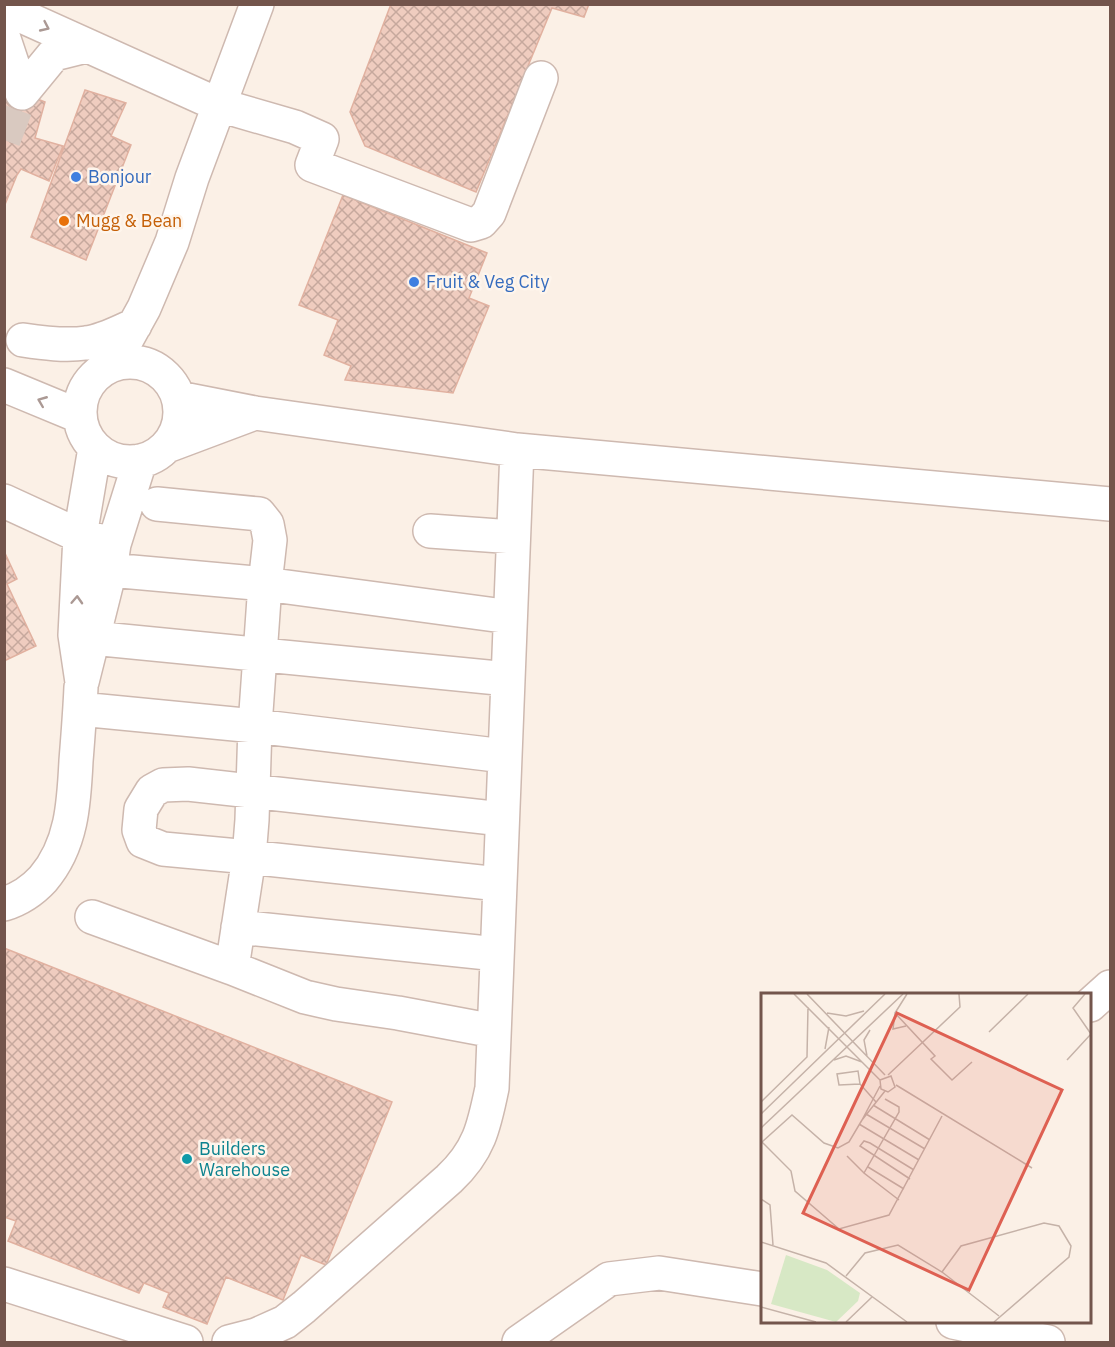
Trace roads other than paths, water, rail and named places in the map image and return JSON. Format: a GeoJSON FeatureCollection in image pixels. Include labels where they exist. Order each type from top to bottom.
{"type":"FeatureCollection","features":[{"type":"Feature","properties":{"kind":"street"},"geometry":{"type":"LineString","coordinates":[[255,413],[153,454],[123,462],[108,458],[94,448],[84,434],[79,416],[83,393],[104,369],[139,316],[172,242],[192,178],[257,4]]}},
{"type":"Feature","properties":{"kind":"street"},"geometry":{"type":"LineString","coordinates":[[4,8],[219,105],[295,127],[322,139],[312,165],[471,225],[481,222],[489,213],[541,78]]}},
{"type":"Feature","properties":{"kind":"street"},"geometry":{"type":"LineString","coordinates":[[4,39],[22,93],[54,54],[86,45]]}},
{"type":"Feature","properties":{"kind":"street"},"geometry":{"type":"LineString","coordinates":[[14,337],[48,344],[85,344],[111,336],[139,316]]}},
{"type":"Feature","properties":{"kind":"street"},"geometry":{"type":"LineString","coordinates":[[4,904],[24,896],[36,886],[55,863],[68,832],[74,798],[81,695],[112,557],[153,454],[176,432],[180,415],[171,386],[153,355],[139,316]]}},
{"type":"Feature","properties":{"kind":"street"},"geometry":{"type":"LineString","coordinates":[[14,337],[104,369],[131,361],[148,365],[171,386],[255,413],[516,450],[1110,504]]}},
{"type":"Feature","properties":{"kind":"street"},"geometry":{"type":"LineString","coordinates":[[4,386],[79,416]]}},
{"type":"Feature","properties":{"kind":"street"},"geometry":{"type":"LineString","coordinates":[[81,695],[75,635],[80,536],[94,448]]}},
{"type":"Feature","properties":{"kind":"street"},"geometry":{"type":"LineString","coordinates":[[229,1342],[256,1335],[285,1322],[462,1167],[480,1138],[492,1088],[516,450]]}},
{"type":"Feature","properties":{"kind":"street"},"geometry":{"type":"LineString","coordinates":[[4,501],[80,536],[112,557],[266,584],[510,617]]}},
{"type":"Feature","properties":{"kind":"street"},"geometry":{"type":"LineString","coordinates":[[157,504],[259,514],[267,524],[270,540],[255,726],[249,857],[232,968]]}},
{"type":"Feature","properties":{"kind":"street"},"geometry":{"type":"LineString","coordinates":[[430,531],[513,537]]}},
{"type":"Feature","properties":{"kind":"street"},"geometry":{"type":"LineString","coordinates":[[92,638],[508,679]]}},
{"type":"Feature","properties":{"kind":"street"},"geometry":{"type":"LineString","coordinates":[[81,695],[255,726],[504,756]]}},
{"type":"Feature","properties":{"kind":"street"},"geometry":{"type":"LineString","coordinates":[[500,884],[163,849],[143,841],[139,830],[141,809],[152,791],[163,785],[188,784],[502,819]]}},
{"type":"Feature","properties":{"kind":"street"},"geometry":{"type":"LineString","coordinates":[[92,917],[305,997],[494,1031]]}},
{"type":"Feature","properties":{"kind":"street"},"geometry":{"type":"LineString","coordinates":[[238,927],[497,954]]}},
{"type":"Feature","properties":{"kind":"street"},"geometry":{"type":"LineString","coordinates":[[1091,1003],[1110,987]]}},
{"type":"Feature","properties":{"kind":"street"},"geometry":{"type":"LineString","coordinates":[[519,1342],[609,1279],[659,1273],[761,1290]]}},
{"type":"Feature","properties":{"kind":"street"},"geometry":{"type":"LineString","coordinates":[[4,1284],[186,1342]]}},
{"type":"Feature","properties":{"kind":"street"},"geometry":{"type":"LineString","coordinates":[[958,1323],[1048,1342]]}},
{"type":"Feature","properties":{"kind":"tunnel"},"geometry":{"type":"LineString","coordinates":[[4,140],[22,93]]}},
{"type":"Feature","properties":{"kind":"place","name":"Bonjour"},"geometry":{"type":"Point","coordinates":[76,177]}},
{"type":"Feature","properties":{"kind":"place","name":"Mugg & Bean"},"geometry":{"type":"Point","coordinates":[64,221]}},
{"type":"Feature","properties":{"kind":"place","name":"Fruit & Veg City"},"geometry":{"type":"Point","coordinates":[414,282]}},
{"type":"Feature","properties":{"kind":"place","name":"Builders Warehouse"},"geometry":{"type":"Point","coordinates":[187,1159]}}]}
